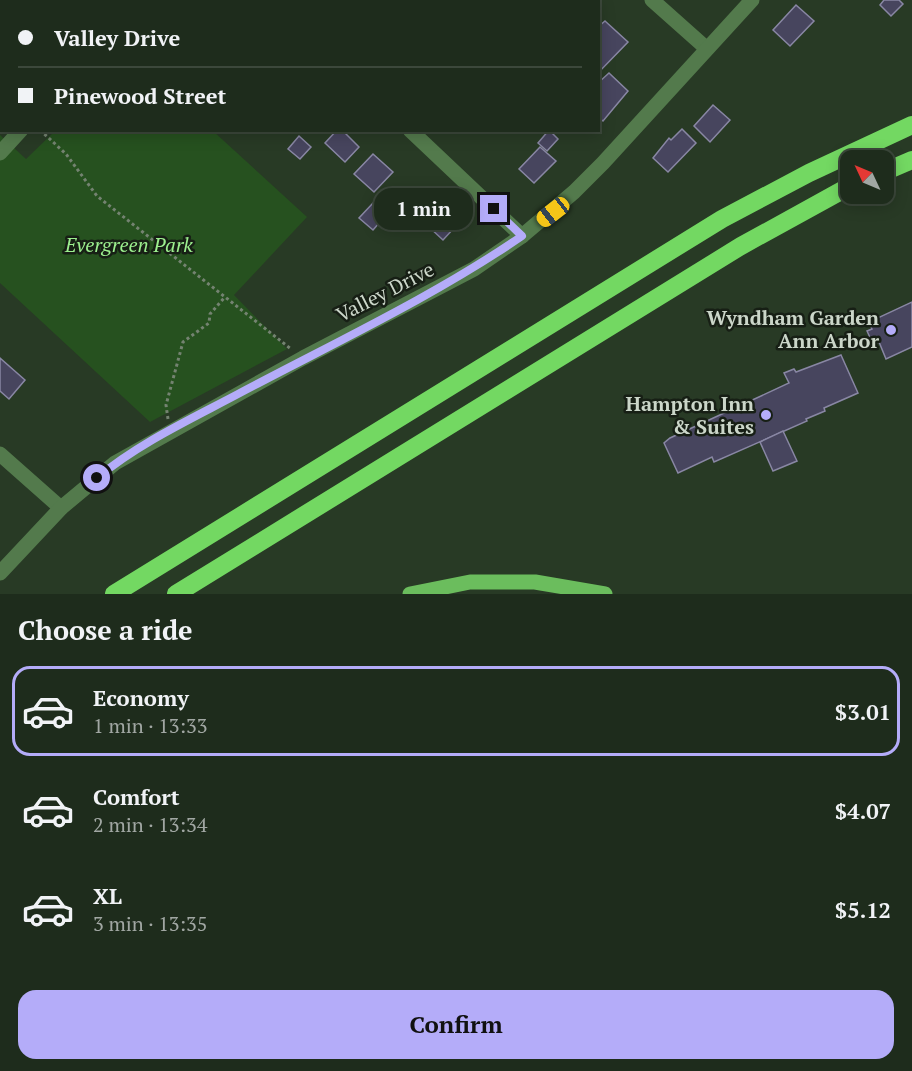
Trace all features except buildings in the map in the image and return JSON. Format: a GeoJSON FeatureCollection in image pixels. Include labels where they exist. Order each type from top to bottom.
{"type":"FeatureCollection","features":[{"type":"Feature","properties":{"kind":"highway"},"geometry":{"type":"LineString","coordinates":[[114,594],[722,219],[809,172],[912,125]]}},
{"type":"Feature","properties":{"kind":"highway"},"geometry":{"type":"LineString","coordinates":[[894,168],[912,160]]}},
{"type":"Feature","properties":{"kind":"highway"},"geometry":{"type":"LineString","coordinates":[[176,594],[741,246],[840,192]]}},
{"type":"Feature","properties":{"kind":"main road"},"geometry":{"type":"LineString","coordinates":[[410,594],[481,582],[535,582],[605,594]]}},
{"type":"Feature","properties":{"kind":"street"},"geometry":{"type":"LineString","coordinates":[[652,0],[706,48]]}},
{"type":"Feature","properties":{"kind":"street","name":"Valley Drive"},"geometry":{"type":"LineString","coordinates":[[0,573],[61,508],[115,463],[303,358],[474,269],[522,236],[567,199],[603,163],[752,0]]}},
{"type":"Feature","properties":{"kind":"street"},"geometry":{"type":"LineString","coordinates":[[0,153],[19,132]]}},
{"type":"Feature","properties":{"kind":"street"},"geometry":{"type":"LineString","coordinates":[[412,132],[522,236]]}},
{"type":"Feature","properties":{"kind":"street"},"geometry":{"type":"LineString","coordinates":[[0,454],[61,508]]}},
{"type":"Feature","properties":{"kind":"path"},"geometry":{"type":"LineString","coordinates":[[42,132],[66,154],[97,196],[303,358]]}},
{"type":"Feature","properties":{"kind":"path"},"geometry":{"type":"LineString","coordinates":[[170,431],[166,405],[183,342],[205,327],[210,314],[224,298]]}},
{"type":"Feature","properties":{"kind":"green space","name":"Evergreen Park"},"geometry":{"type":"Polygon","coordinates":[[[54,132],[214,132],[307,217],[234,295],[287,349],[150,422],[0,283],[0,135],[26,159],[54,132]]]}},
{"type":"Feature","properties":{"kind":"place","name":"Wyndham Garden Ann Arbor"},"geometry":{"type":"Point","coordinates":[891,330]}},
{"type":"Feature","properties":{"kind":"place","name":"Hampton Inn & Suites"},"geometry":{"type":"Point","coordinates":[766,415]}},
{"type":"Feature","properties":{"kind":"route"},"geometry":{"type":"LineString","coordinates":[[97,478],[115,463],[187,421],[474,269],[522,236],[494,209]]}}]}
